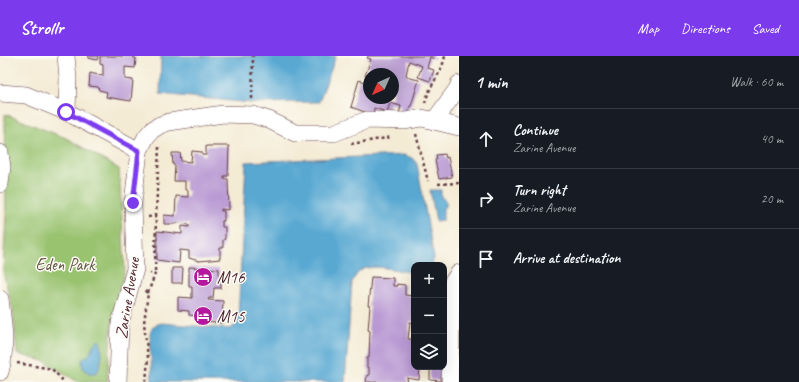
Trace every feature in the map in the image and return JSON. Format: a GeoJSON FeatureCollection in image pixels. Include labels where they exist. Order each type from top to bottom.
{"type":"FeatureCollection","features":[{"type":"Feature","properties":{"kind":"street"},"geometry":{"type":"LineString","coordinates":[[66,56],[68,78],[66,112]]}},
{"type":"Feature","properties":{"kind":"street"},"geometry":{"type":"LineString","coordinates":[[434,121],[459,88]]}},
{"type":"Feature","properties":{"kind":"street"},"geometry":{"type":"LineString","coordinates":[[0,93],[26,95],[66,112],[139,151],[146,137],[152,130],[160,125],[169,122],[223,114],[253,116],[269,120],[295,133],[334,133],[367,120],[404,121],[422,118],[459,127]]}},
{"type":"Feature","properties":{"kind":"street","name":"Zarine Avenue"},"geometry":{"type":"LineString","coordinates":[[118,382],[120,323],[135,269],[133,203],[139,151]]}},
{"type":"Feature","properties":{"kind":"street"},"geometry":{"type":"LineString","coordinates":[[0,153],[2,168],[0,184]]}},
{"type":"Feature","properties":{"kind":"street"},"geometry":{"type":"LineString","coordinates":[[450,382],[452,283],[459,273]]}},
{"type":"Feature","properties":{"kind":"street"},"geometry":{"type":"LineString","coordinates":[[0,299],[5,338],[1,367]]}},
{"type":"Feature","properties":{"kind":"path"},"geometry":{"type":"LineString","coordinates":[[252,103],[253,56]]}},
{"type":"Feature","properties":{"kind":"path"},"geometry":{"type":"LineString","coordinates":[[416,132],[428,181]]}},
{"type":"Feature","properties":{"kind":"path"},"geometry":{"type":"LineString","coordinates":[[155,274],[158,153]]}},
{"type":"Feature","properties":{"kind":"path"},"geometry":{"type":"LineString","coordinates":[[438,184],[459,183]]}},
{"type":"Feature","properties":{"kind":"path"},"geometry":{"type":"LineString","coordinates":[[133,219],[156,216]]}},
{"type":"Feature","properties":{"kind":"path"},"geometry":{"type":"LineString","coordinates":[[131,285],[148,293],[144,323],[148,358],[146,382]]}},
{"type":"Feature","properties":{"kind":"path"},"geometry":{"type":"LineString","coordinates":[[1,367],[24,364],[52,369],[64,382]]}},
{"type":"Feature","properties":{"kind":"green space","name":"Eden Park"},"geometry":{"type":"Polygon","coordinates":[[[5,114],[66,138],[119,169],[125,270],[112,323],[107,382],[78,382],[44,361],[17,354],[13,310],[3,272],[6,217],[5,114]]]}},
{"type":"Feature","properties":{"kind":"water"},"geometry":{"type":"Polygon","coordinates":[[[161,56],[336,56],[319,102],[252,103],[160,94],[161,56]]]}},
{"type":"Feature","properties":{"kind":"water"},"geometry":{"type":"Polygon","coordinates":[[[404,155],[412,158],[417,164],[434,258],[432,262],[411,262],[411,272],[375,267],[362,270],[358,273],[352,282],[345,382],[152,382],[150,334],[155,326],[161,323],[230,329],[236,325],[238,318],[246,162],[404,155]]]}},
{"type":"Feature","properties":{"kind":"water"},"geometry":{"type":"Polygon","coordinates":[[[430,190],[441,190],[441,197],[446,203],[446,206],[443,208],[443,220],[436,221],[430,190]]]}},
{"type":"Feature","properties":{"kind":"water"},"geometry":{"type":"Polygon","coordinates":[[[99,340],[102,347],[100,366],[97,373],[89,373],[83,368],[82,360],[90,354],[93,345],[99,340]]]}},
{"type":"Feature","properties":{"kind":"building"},"geometry":{"type":"Polygon","coordinates":[[[88,56],[98,56],[97,60],[88,58],[88,56]]]}},
{"type":"Feature","properties":{"kind":"building"},"geometry":{"type":"Polygon","coordinates":[[[100,56],[133,56],[136,58],[135,68],[125,67],[125,79],[133,80],[131,101],[106,97],[107,92],[99,90],[98,87],[89,86],[90,73],[103,76],[103,65],[100,64],[100,56]]]}},
{"type":"Feature","properties":{"kind":"building"},"geometry":{"type":"Polygon","coordinates":[[[368,56],[435,56],[434,59],[430,57],[427,68],[434,70],[430,81],[418,77],[422,66],[409,61],[406,75],[410,78],[419,80],[407,117],[399,114],[401,106],[394,104],[399,104],[399,68],[368,68],[371,59],[367,58],[368,56]]]}},
{"type":"Feature","properties":{"kind":"building"},"geometry":{"type":"Polygon","coordinates":[[[359,80],[363,81],[363,104],[390,104],[387,112],[374,108],[373,115],[351,107],[359,80]]]}},
{"type":"Feature","properties":{"kind":"building"},"geometry":{"type":"Polygon","coordinates":[[[206,146],[229,146],[228,176],[224,176],[224,179],[228,179],[229,210],[221,209],[221,211],[224,211],[224,221],[222,221],[222,227],[225,227],[225,239],[223,240],[223,248],[220,248],[220,259],[199,261],[189,258],[189,251],[180,250],[179,263],[157,260],[157,231],[182,234],[182,226],[189,227],[189,224],[164,224],[164,215],[175,216],[176,196],[188,197],[188,190],[185,190],[185,181],[174,181],[175,165],[173,165],[172,153],[180,153],[181,161],[191,162],[192,151],[202,152],[202,155],[206,155],[206,146]]]}},
{"type":"Feature","properties":{"kind":"building"},"geometry":{"type":"Polygon","coordinates":[[[445,154],[446,158],[448,157],[452,177],[439,179],[435,160],[437,159],[436,155],[445,154]]]}},
{"type":"Feature","properties":{"kind":"building"},"geometry":{"type":"Polygon","coordinates":[[[189,267],[219,269],[221,288],[214,288],[213,298],[209,298],[208,300],[223,301],[222,323],[197,322],[197,316],[189,315],[189,311],[178,310],[178,297],[192,298],[192,286],[189,286],[189,267]]]}},
{"type":"Feature","properties":{"kind":"building"},"geometry":{"type":"Polygon","coordinates":[[[172,268],[183,268],[182,283],[172,283],[172,268]]]}},
{"type":"Feature","properties":{"kind":"building"},"geometry":{"type":"Polygon","coordinates":[[[371,277],[393,278],[393,286],[397,286],[397,284],[405,285],[405,295],[411,296],[411,322],[408,339],[411,339],[411,370],[420,370],[419,380],[407,378],[408,382],[366,382],[367,375],[369,376],[367,358],[369,358],[370,331],[368,330],[370,306],[368,306],[371,277]]]}},
{"type":"Feature","properties":{"kind":"building"},"geometry":{"type":"Polygon","coordinates":[[[430,370],[442,370],[441,381],[430,380],[430,370]]]}},
{"type":"Feature","properties":{"kind":"place","name":"M16"},"geometry":{"type":"Point","coordinates":[203,277]}},
{"type":"Feature","properties":{"kind":"place","name":"M15"},"geometry":{"type":"Point","coordinates":[203,316]}},
{"type":"Feature","properties":{"kind":"route"},"geometry":{"type":"LineString","coordinates":[[66,112],[139,151],[133,203]]}}]}
